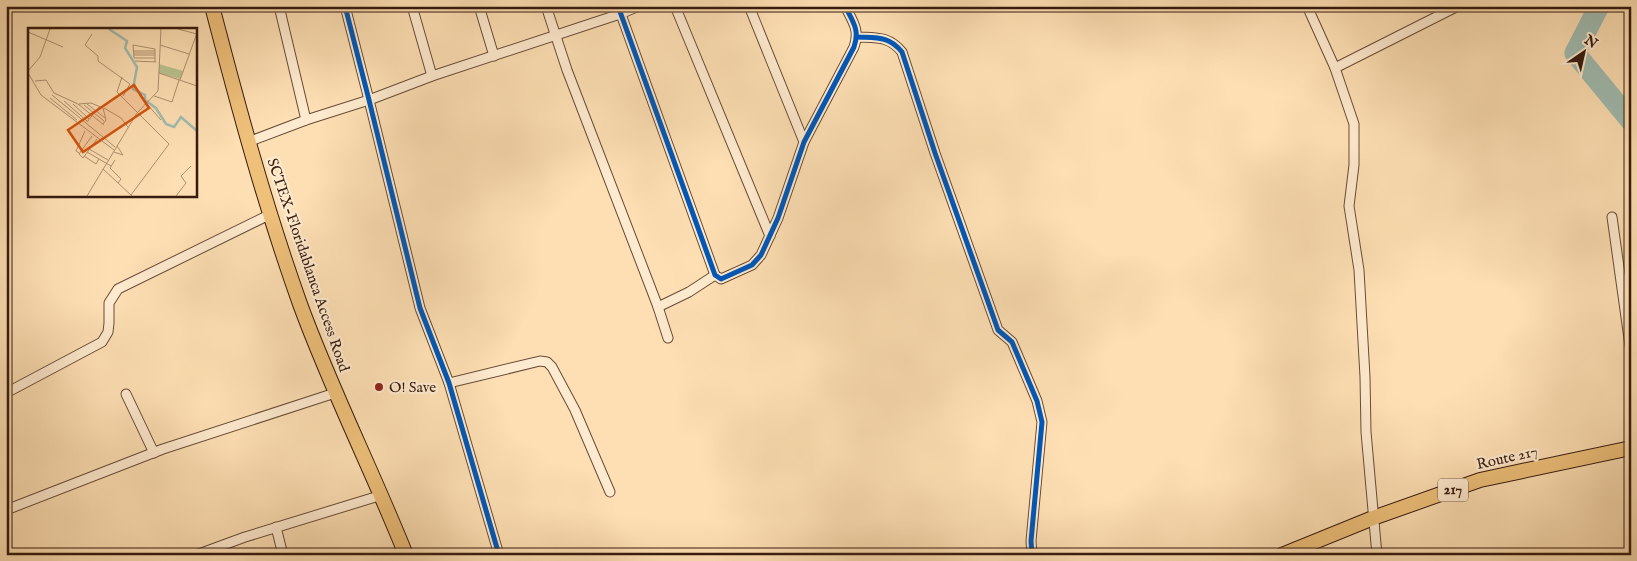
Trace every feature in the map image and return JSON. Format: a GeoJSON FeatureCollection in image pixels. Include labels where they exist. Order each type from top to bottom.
{"type":"FeatureCollection","features":[{"type":"Feature","properties":{"kind":"main road","name":"SCTEX-Floridablanca Access Road"},"geometry":{"type":"LineString","coordinates":[[212,6],[248,142],[300,303],[335,393],[382,495],[406,555]]}},
{"type":"Feature","properties":{"kind":"main road","name":"Route 217"},"geometry":{"type":"LineString","coordinates":[[1282,555],[1373,518],[1480,480],[1631,448]]}},
{"type":"Feature","properties":{"kind":"street"},"geometry":{"type":"LineString","coordinates":[[280,6],[306,120]]}},
{"type":"Feature","properties":{"kind":"street"},"geometry":{"type":"LineString","coordinates":[[344,6],[370,100],[420,308],[449,383],[499,555]]}},
{"type":"Feature","properties":{"kind":"street"},"geometry":{"type":"LineString","coordinates":[[412,6],[432,76]]}},
{"type":"Feature","properties":{"kind":"street"},"geometry":{"type":"LineString","coordinates":[[479,6],[494,56]]}},
{"type":"Feature","properties":{"kind":"street"},"geometry":{"type":"LineString","coordinates":[[546,6],[567,70],[658,307],[668,338]]}},
{"type":"Feature","properties":{"kind":"street"},"geometry":{"type":"LineString","coordinates":[[248,142],[306,120],[370,100],[432,76],[556,36],[619,10],[639,6]]}},
{"type":"Feature","properties":{"kind":"street"},"geometry":{"type":"LineString","coordinates":[[675,6],[770,236]]}},
{"type":"Feature","properties":{"kind":"street"},"geometry":{"type":"LineString","coordinates":[[749,6],[804,142]]}},
{"type":"Feature","properties":{"kind":"street"},"geometry":{"type":"LineString","coordinates":[[619,10],[716,275],[721,279],[752,265],[761,255],[770,236],[804,142],[858,37],[856,27],[845,6]]}},
{"type":"Feature","properties":{"kind":"street"},"geometry":{"type":"LineString","coordinates":[[1307,6],[1335,68],[1354,124],[1354,165],[1349,206],[1359,270],[1366,432],[1377,555]]}},
{"type":"Feature","properties":{"kind":"street"},"geometry":{"type":"LineString","coordinates":[[1335,68],[1458,6]]}},
{"type":"Feature","properties":{"kind":"street"},"geometry":{"type":"LineString","coordinates":[[858,37],[886,39],[896,45],[902,52],[998,330],[1012,342],[1037,400],[1042,422],[1031,541],[1032,555]]}},
{"type":"Feature","properties":{"kind":"street"},"geometry":{"type":"LineString","coordinates":[[6,393],[102,342],[108,332],[109,303],[118,289],[271,214]]}},
{"type":"Feature","properties":{"kind":"street"},"geometry":{"type":"LineString","coordinates":[[1612,216],[1631,353]]}},
{"type":"Feature","properties":{"kind":"street"},"geometry":{"type":"LineString","coordinates":[[658,307],[689,292],[716,275]]}},
{"type":"Feature","properties":{"kind":"street"},"geometry":{"type":"LineString","coordinates":[[449,383],[540,361],[547,362],[552,367],[575,410],[610,492]]}},
{"type":"Feature","properties":{"kind":"street"},"geometry":{"type":"LineString","coordinates":[[6,510],[154,452],[335,393]]}},
{"type":"Feature","properties":{"kind":"street"},"geometry":{"type":"LineString","coordinates":[[126,394],[154,452]]}},
{"type":"Feature","properties":{"kind":"street"},"geometry":{"type":"LineString","coordinates":[[196,555],[382,495]]}},
{"type":"Feature","properties":{"kind":"street"},"geometry":{"type":"LineString","coordinates":[[276,528],[283,555]]}},
{"type":"Feature","properties":{"kind":"waterway"},"geometry":{"type":"LineString","coordinates":[[1599,6],[1575,53],[1631,121]]}},
{"type":"Feature","properties":{"kind":"cycle path"},"geometry":{"type":"LineString","coordinates":[[345,6],[420,308],[449,383],[499,555]]}},
{"type":"Feature","properties":{"kind":"cycle path"},"geometry":{"type":"LineString","coordinates":[[618,6],[715,275],[721,279],[752,265],[761,255],[778,218],[804,142],[856,41],[856,31],[845,6]]}},
{"type":"Feature","properties":{"kind":"cycle path"},"geometry":{"type":"LineString","coordinates":[[858,37],[887,40],[902,52],[935,153],[998,330],[1012,342],[1037,401],[1042,422],[1031,541],[1032,555]]}},
{"type":"Feature","properties":{"kind":"place","name":"O! Save"},"geometry":{"type":"Point","coordinates":[379,387]}}]}
